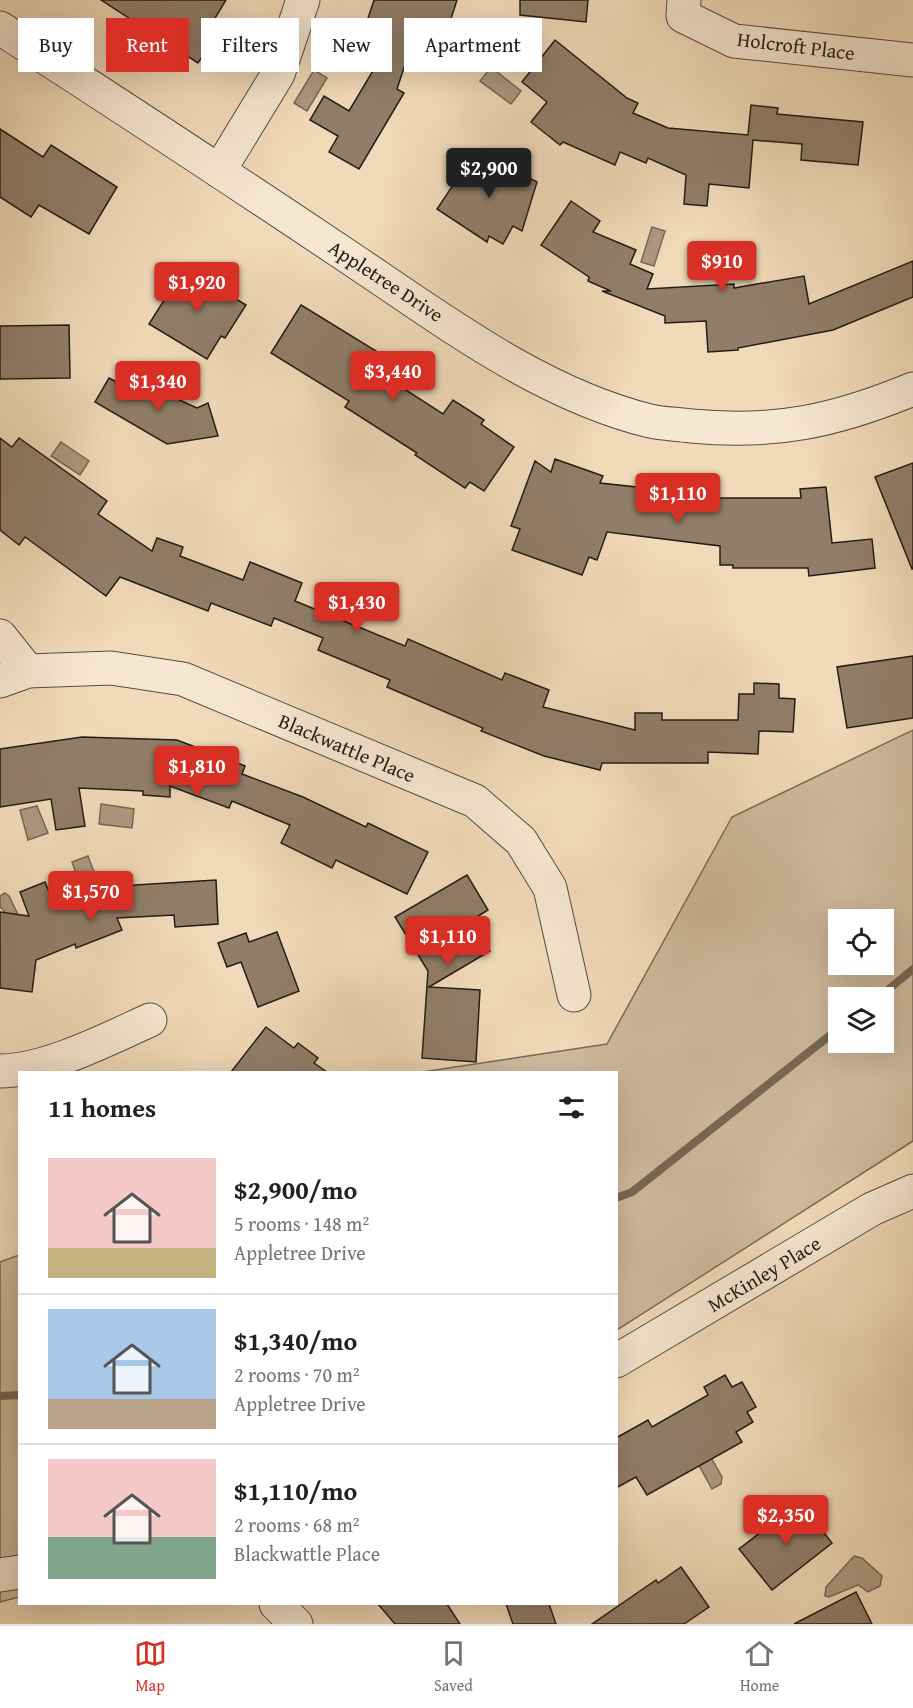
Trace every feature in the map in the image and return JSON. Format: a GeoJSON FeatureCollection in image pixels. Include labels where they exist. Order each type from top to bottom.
{"type":"FeatureCollection","features":[{"type":"Feature","properties":{"kind":"street"},"geometry":{"type":"LineString","coordinates":[[219,171],[278,74],[303,0]]}},
{"type":"Feature","properties":{"kind":"street","name":"Holcroft Place"},"geometry":{"type":"LineString","coordinates":[[684,8],[734,41],[913,60]]}},
{"type":"Feature","properties":{"kind":"street","name":"Appletree Drive"},"geometry":{"type":"LineString","coordinates":[[0,27],[435,314],[550,385],[601,406],[652,422],[722,429],[791,426],[860,410],[913,389]]}},
{"type":"Feature","properties":{"kind":"street"},"geometry":{"type":"LineString","coordinates":[[0,636],[14,676]]}},
{"type":"Feature","properties":{"kind":"street","name":"Blackwattle Place"},"geometry":{"type":"LineString","coordinates":[[14,676],[111,668],[183,680],[475,801],[521,841],[550,888],[574,995]]}},
{"type":"Feature","properties":{"kind":"street"},"geometry":{"type":"LineString","coordinates":[[0,1071],[15,1071],[89,1048],[150,1020]]}},
{"type":"Feature","properties":{"kind":"street","name":"McKinley Place"},"geometry":{"type":"LineString","coordinates":[[618,1360],[872,1209],[913,1191]]}},
{"type":"Feature","properties":{"kind":"street"},"geometry":{"type":"LineString","coordinates":[[0,1575],[18,1572]]}},
{"type":"Feature","properties":{"kind":"street"},"geometry":{"type":"LineString","coordinates":[[277,1605],[296,1624]]}},
{"type":"Feature","properties":{"kind":"shaded area"},"geometry":{"type":"Polygon","coordinates":[[[313,72],[327,78],[307,111],[294,103],[313,72]]]}},
{"type":"Feature","properties":{"kind":"shaded area"},"geometry":{"type":"Polygon","coordinates":[[[487,72],[497,72],[521,91],[511,104],[480,81],[487,72]]]}},
{"type":"Feature","properties":{"kind":"shaded area"},"geometry":{"type":"Polygon","coordinates":[[[652,227],[665,231],[654,266],[641,262],[652,227]]]}},
{"type":"Feature","properties":{"kind":"shaded area"},"geometry":{"type":"Polygon","coordinates":[[[61,442],[89,461],[80,475],[51,456],[61,442]]]}},
{"type":"Feature","properties":{"kind":"shaded area"},"geometry":{"type":"Polygon","coordinates":[[[913,730],[913,1141],[618,1329],[618,1071],[429,1071],[607,1044],[732,817],[913,730]]]}},
{"type":"Feature","properties":{"kind":"shaded area"},"geometry":{"type":"Polygon","coordinates":[[[101,804],[134,809],[132,828],[99,824],[101,804]]]}},
{"type":"Feature","properties":{"kind":"shaded area"},"geometry":{"type":"Polygon","coordinates":[[[37,806],[48,833],[28,840],[20,810],[37,806]]]}},
{"type":"Feature","properties":{"kind":"shaded area"},"geometry":{"type":"Polygon","coordinates":[[[88,856],[101,890],[84,896],[72,862],[88,856]]]}},
{"type":"Feature","properties":{"kind":"shaded area"},"geometry":{"type":"Polygon","coordinates":[[[5,893],[9,896],[25,929],[6,922],[4,911],[0,907],[0,896],[5,893]]]}},
{"type":"Feature","properties":{"kind":"shaded area"},"geometry":{"type":"Polygon","coordinates":[[[18,1255],[18,1597],[0,1602],[0,1262],[18,1255]]]}},
{"type":"Feature","properties":{"kind":"shaded area"},"geometry":{"type":"Polygon","coordinates":[[[709,1454],[722,1477],[721,1484],[712,1489],[696,1460],[709,1454]]]}},
{"type":"Feature","properties":{"kind":"shaded area"},"geometry":{"type":"Polygon","coordinates":[[[854,1556],[862,1558],[882,1576],[880,1586],[868,1592],[858,1585],[829,1597],[825,1596],[826,1587],[854,1556]]]}},
{"type":"Feature","properties":{"kind":"building"},"geometry":{"type":"Polygon","coordinates":[[[101,0],[226,0],[215,18],[201,18],[201,58],[198,63],[189,57],[189,18],[129,18],[101,0]]]}},
{"type":"Feature","properties":{"kind":"building"},"geometry":{"type":"Polygon","coordinates":[[[374,0],[457,0],[451,18],[404,18],[404,68],[397,89],[404,93],[359,169],[329,152],[338,136],[310,120],[324,96],[349,111],[372,72],[392,72],[392,18],[368,18],[374,0]]]}},
{"type":"Feature","properties":{"kind":"building"},"geometry":{"type":"Polygon","coordinates":[[[520,0],[588,0],[586,22],[520,15],[520,0]]]}},
{"type":"Feature","properties":{"kind":"building"},"geometry":{"type":"Polygon","coordinates":[[[555,40],[627,98],[638,103],[633,113],[668,128],[748,135],[751,105],[778,108],[777,114],[863,122],[858,165],[801,160],[802,144],[753,140],[749,188],[709,184],[707,206],[684,204],[686,175],[648,158],[646,163],[620,152],[615,165],[563,142],[560,145],[531,122],[547,102],[522,82],[530,72],[542,72],[542,57],[555,40]]]}},
{"type":"Feature","properties":{"kind":"building"},"geometry":{"type":"Polygon","coordinates":[[[0,129],[43,157],[51,145],[117,187],[89,234],[39,205],[31,217],[0,197],[0,129]]]}},
{"type":"Feature","properties":{"kind":"building"},"geometry":{"type":"Polygon","coordinates":[[[476,151],[537,182],[522,231],[513,226],[503,244],[489,236],[487,242],[437,209],[476,151]]]}},
{"type":"Feature","properties":{"kind":"building"},"geometry":{"type":"Polygon","coordinates":[[[571,201],[600,221],[593,232],[636,250],[630,264],[653,274],[647,289],[734,284],[734,288],[804,276],[809,304],[913,261],[913,297],[833,330],[738,348],[738,350],[708,352],[706,321],[665,323],[665,316],[602,291],[611,291],[588,281],[589,277],[541,245],[571,201]]]}},
{"type":"Feature","properties":{"kind":"building"},"geometry":{"type":"Polygon","coordinates":[[[185,267],[246,305],[225,338],[221,336],[207,359],[149,324],[185,267]]]}},
{"type":"Feature","properties":{"kind":"building"},"geometry":{"type":"Polygon","coordinates":[[[301,305],[376,351],[367,365],[443,414],[453,400],[484,420],[481,424],[514,447],[484,491],[470,482],[465,488],[415,455],[417,453],[345,407],[349,401],[271,353],[301,305]]]}},
{"type":"Feature","properties":{"kind":"building"},"geometry":{"type":"Polygon","coordinates":[[[69,325],[70,378],[0,379],[0,326],[69,325]]]}},
{"type":"Feature","properties":{"kind":"building"},"geometry":{"type":"Polygon","coordinates":[[[109,378],[127,388],[154,380],[163,384],[164,393],[197,408],[208,403],[218,436],[167,444],[95,402],[109,378]]]}},
{"type":"Feature","properties":{"kind":"building"},"geometry":{"type":"Polygon","coordinates":[[[0,438],[12,447],[19,438],[107,501],[98,514],[152,551],[157,538],[183,547],[180,556],[243,580],[250,562],[302,583],[295,601],[405,646],[408,639],[502,680],[505,673],[549,690],[543,707],[635,730],[635,713],[662,713],[662,720],[738,720],[739,694],[754,694],[754,683],[779,684],[779,698],[795,699],[793,732],[759,731],[758,754],[708,752],[708,763],[602,763],[600,770],[544,756],[481,731],[483,728],[387,687],[390,680],[318,650],[323,638],[274,618],[271,626],[211,603],[208,611],[120,577],[106,596],[25,537],[19,545],[0,530],[0,438]]]}},
{"type":"Feature","properties":{"kind":"building"},"geometry":{"type":"Polygon","coordinates":[[[555,459],[603,476],[600,483],[702,494],[702,498],[801,498],[800,489],[826,487],[832,543],[872,539],[875,568],[809,576],[808,568],[733,568],[733,565],[720,565],[720,546],[607,532],[597,560],[589,557],[582,575],[512,550],[520,529],[511,526],[535,461],[551,472],[555,459]]]}},
{"type":"Feature","properties":{"kind":"building"},"geometry":{"type":"Polygon","coordinates":[[[913,463],[913,569],[912,569],[875,477],[913,463]]]}},
{"type":"Feature","properties":{"kind":"building"},"geometry":{"type":"Polygon","coordinates":[[[913,656],[913,718],[847,728],[837,667],[913,656]]]}},
{"type":"Feature","properties":{"kind":"building"},"geometry":{"type":"Polygon","coordinates":[[[82,737],[177,740],[245,766],[242,774],[303,797],[366,827],[368,823],[428,852],[407,894],[336,860],[332,868],[281,843],[290,825],[232,801],[229,808],[170,786],[170,797],[143,795],[143,791],[79,788],[85,826],[56,830],[51,799],[0,807],[0,749],[82,737]]]}},
{"type":"Feature","properties":{"kind":"building"},"geometry":{"type":"Polygon","coordinates":[[[467,875],[488,910],[472,920],[490,951],[429,987],[480,990],[476,1062],[422,1058],[428,971],[395,917],[467,875]]]}},
{"type":"Feature","properties":{"kind":"building"},"geometry":{"type":"Polygon","coordinates":[[[216,880],[218,924],[175,927],[174,915],[117,918],[122,930],[76,948],[75,944],[36,960],[32,992],[0,988],[0,912],[29,916],[20,892],[45,882],[53,901],[73,894],[78,906],[135,885],[216,880]]]}},
{"type":"Feature","properties":{"kind":"building"},"geometry":{"type":"Polygon","coordinates":[[[277,932],[299,991],[258,1007],[241,962],[227,967],[218,943],[246,933],[249,942],[277,932]]]}},
{"type":"Feature","properties":{"kind":"building"},"geometry":{"type":"Polygon","coordinates":[[[266,1027],[294,1048],[298,1043],[318,1058],[314,1063],[326,1071],[232,1071],[266,1027]]]}},
{"type":"Feature","properties":{"kind":"building"},"geometry":{"type":"Polygon","coordinates":[[[725,1375],[732,1387],[742,1382],[756,1407],[747,1412],[753,1422],[736,1432],[742,1442],[647,1495],[636,1477],[618,1487],[618,1437],[648,1420],[652,1427],[708,1395],[704,1387],[725,1375]]]}},
{"type":"Feature","properties":{"kind":"building"},"geometry":{"type":"Polygon","coordinates":[[[800,1502],[832,1543],[772,1590],[739,1549],[800,1502]]]}},
{"type":"Feature","properties":{"kind":"building"},"geometry":{"type":"Polygon","coordinates":[[[681,1567],[709,1607],[684,1624],[592,1624],[656,1580],[658,1583],[681,1567]]]}},
{"type":"Feature","properties":{"kind":"building"},"geometry":{"type":"Polygon","coordinates":[[[856,1592],[872,1624],[794,1624],[856,1592]]]}},
{"type":"Feature","properties":{"kind":"building"},"geometry":{"type":"Polygon","coordinates":[[[379,1605],[448,1605],[460,1624],[395,1624],[379,1605]]]}},
{"type":"Feature","properties":{"kind":"building"},"geometry":{"type":"Polygon","coordinates":[[[506,1605],[549,1605],[556,1624],[513,1624],[506,1605]]]}},
{"type":"Feature","properties":{"kind":"waterway"},"geometry":{"type":"LineString","coordinates":[[891,987],[913,969]]}},
{"type":"Feature","properties":{"kind":"waterway"},"geometry":{"type":"LineString","coordinates":[[618,1197],[632,1192],[828,1037]]}},
{"type":"Feature","properties":{"kind":"waterway"},"geometry":{"type":"LineString","coordinates":[[0,1396],[18,1395]]}}]}
